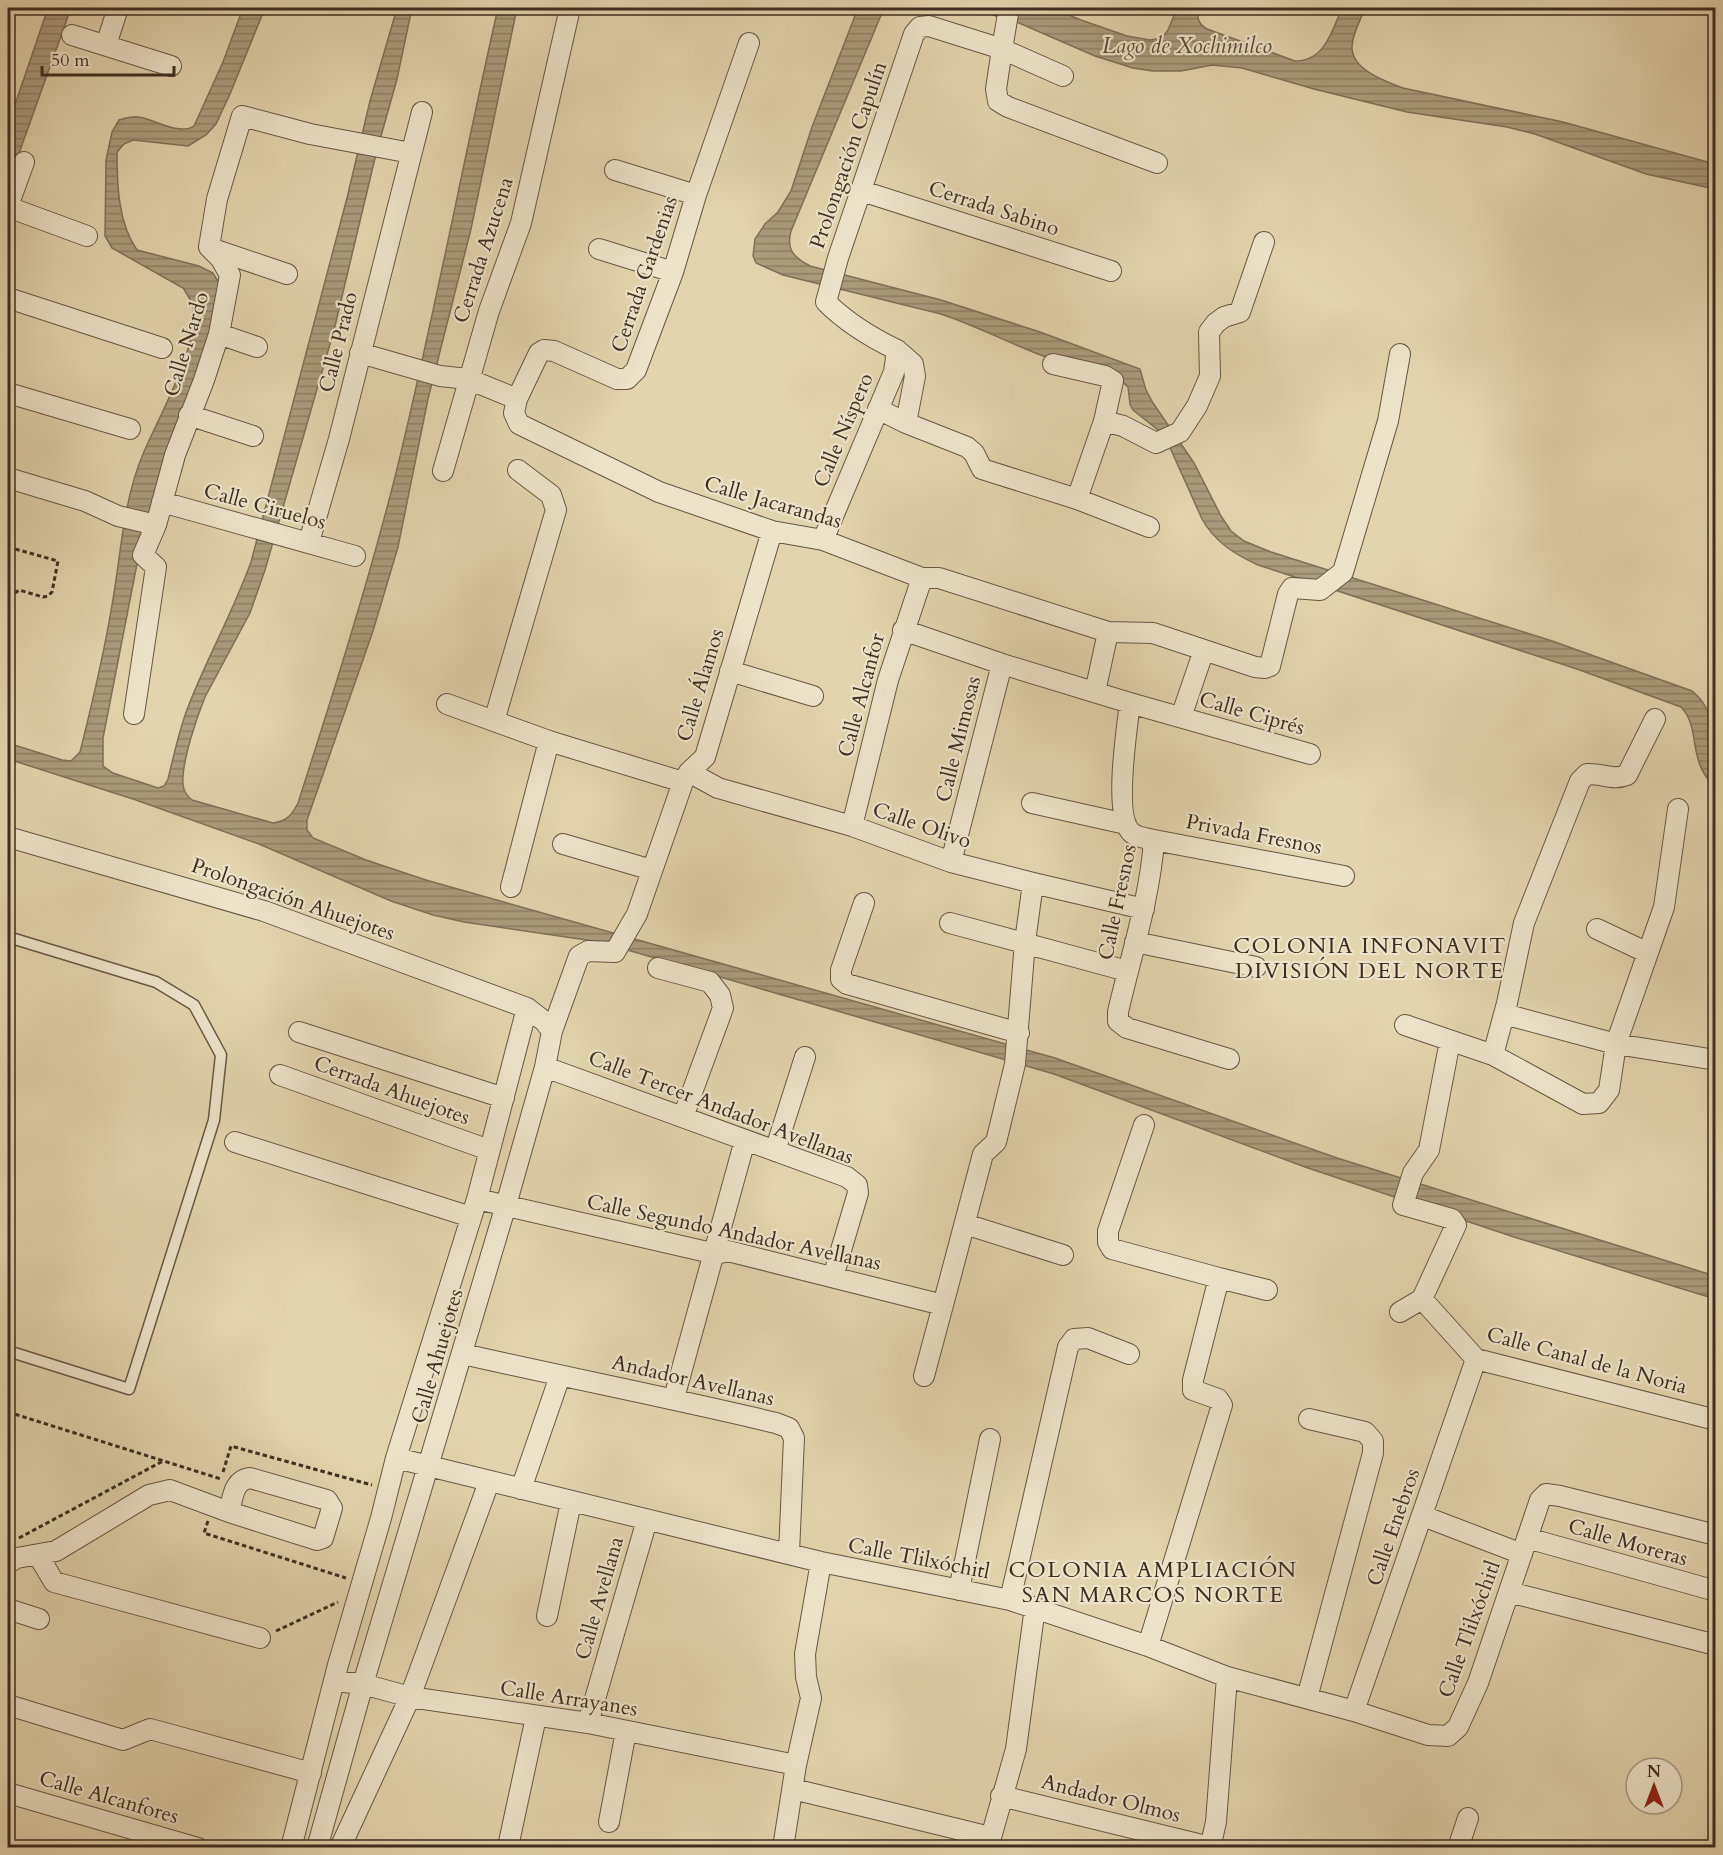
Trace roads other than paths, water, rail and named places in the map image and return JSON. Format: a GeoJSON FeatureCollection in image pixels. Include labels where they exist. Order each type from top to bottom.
{"type":"FeatureCollection","features":[{"type":"Feature","properties":{"kind":"street"},"geometry":{"type":"LineString","coordinates":[[106,45],[118,8]]}},
{"type":"Feature","properties":{"kind":"street","name":"Cerrada Azucena"},"geometry":{"type":"LineString","coordinates":[[443,471],[489,311],[521,223],[570,8]]}},
{"type":"Feature","properties":{"kind":"street"},"geometry":{"type":"LineString","coordinates":[[1007,16],[996,89],[998,101],[1157,163]]}},
{"type":"Feature","properties":{"kind":"street","name":"Prolongación Capulín"},"geometry":{"type":"LineString","coordinates":[[897,350],[871,338],[843,318],[826,302],[838,258],[914,34],[920,27],[929,26],[1002,49]]}},
{"type":"Feature","properties":{"kind":"street"},"geometry":{"type":"LineString","coordinates":[[72,34],[171,66]]}},
{"type":"Feature","properties":{"kind":"street","name":"Cerrada Gardenias"},"geometry":{"type":"LineString","coordinates":[[517,399],[539,353],[544,350],[554,351],[617,379],[627,379],[636,370],[673,272],[696,195],[749,43]]}},
{"type":"Feature","properties":{"kind":"street"},"geometry":{"type":"LineString","coordinates":[[1002,49],[1063,76]]}},
{"type":"Feature","properties":{"kind":"street","name":"Calle Prado"},"geometry":{"type":"LineString","coordinates":[[309,543],[339,439],[422,112]]}},
{"type":"Feature","properties":{"kind":"street"},"geometry":{"type":"LineString","coordinates":[[287,274],[208,247],[217,199],[242,116],[310,134],[411,153]]}},
{"type":"Feature","properties":{"kind":"street"},"geometry":{"type":"LineString","coordinates":[[24,162],[8,207],[87,236]]}},
{"type":"Feature","properties":{"kind":"street"},"geometry":{"type":"LineString","coordinates":[[615,170],[696,195]]}},
{"type":"Feature","properties":{"kind":"street","name":"Cerrada Sabino"},"geometry":{"type":"LineString","coordinates":[[862,191],[1111,271]]}},
{"type":"Feature","properties":{"kind":"street"},"geometry":{"type":"LineString","coordinates":[[1104,421],[1123,426],[1156,443],[1180,432],[1197,406],[1210,376],[1209,332],[1224,317],[1240,312],[1264,242]]}},
{"type":"Feature","properties":{"kind":"street","name":"Calle Nardo"},"geometry":{"type":"LineString","coordinates":[[134,714],[156,567],[142,555],[219,333],[230,275],[221,259],[208,247]]}},
{"type":"Feature","properties":{"kind":"street"},"geometry":{"type":"LineString","coordinates":[[599,249],[673,272]]}},
{"type":"Feature","properties":{"kind":"street"},"geometry":{"type":"LineString","coordinates":[[8,298],[162,348]]}},
{"type":"Feature","properties":{"kind":"street"},"geometry":{"type":"LineString","coordinates":[[219,333],[257,347]]}},
{"type":"Feature","properties":{"kind":"street"},"geometry":{"type":"LineString","coordinates":[[897,350],[913,364],[915,376],[906,423]]}},
{"type":"Feature","properties":{"kind":"street","name":"Calle Níspero"},"geometry":{"type":"LineString","coordinates":[[823,540],[894,372],[897,350]]}},
{"type":"Feature","properties":{"kind":"street"},"geometry":{"type":"LineString","coordinates":[[360,353],[440,376],[468,379],[517,399]]}},
{"type":"Feature","properties":{"kind":"street"},"geometry":{"type":"LineString","coordinates":[[1204,650],[1255,667],[1270,666],[1288,594],[1292,588],[1320,590],[1343,572],[1388,421],[1400,354]]}},
{"type":"Feature","properties":{"kind":"street"},"geometry":{"type":"LineString","coordinates":[[1053,364],[1105,376],[1113,381],[1104,421],[1077,499]]}},
{"type":"Feature","properties":{"kind":"street"},"geometry":{"type":"LineString","coordinates":[[8,393],[130,429]]}},
{"type":"Feature","properties":{"kind":"street","name":"Calle Jacarandas"},"geometry":{"type":"LineString","coordinates":[[517,399],[514,413],[519,424],[659,492],[772,531],[823,540],[922,578],[939,578],[1108,632],[1153,633],[1204,650]]}},
{"type":"Feature","properties":{"kind":"street"},"geometry":{"type":"LineString","coordinates":[[878,409],[906,423],[967,447],[974,453],[982,469],[1077,499],[1149,527]]}},
{"type":"Feature","properties":{"kind":"street"},"geometry":{"type":"LineString","coordinates":[[189,415],[253,436]]}},
{"type":"Feature","properties":{"kind":"street"},"geometry":{"type":"LineString","coordinates":[[447,704],[494,721],[556,510],[551,495],[518,470]]}},
{"type":"Feature","properties":{"kind":"street"},"geometry":{"type":"LineString","coordinates":[[8,478],[85,501],[118,516],[153,525]]}},
{"type":"Feature","properties":{"kind":"street","name":"Calle Ciruelos"},"geometry":{"type":"LineString","coordinates":[[162,502],[355,556]]}},
{"type":"Feature","properties":{"kind":"street","name":"Calle Álamos"},"geometry":{"type":"LineString","coordinates":[[637,914],[686,777],[705,757],[772,531]]}},
{"type":"Feature","properties":{"kind":"street","name":"Calle Alcanfor"},"geometry":{"type":"LineString","coordinates":[[852,826],[888,680],[922,578]]}},
{"type":"Feature","properties":{"kind":"street","name":"Calle Mimosas"},"geometry":{"type":"LineString","coordinates":[[903,630],[1002,664],[1095,692]]}},
{"type":"Feature","properties":{"kind":"street"},"geometry":{"type":"LineString","coordinates":[[1095,692],[1108,632]]}},
{"type":"Feature","properties":{"kind":"street","name":"Calle Ciprés"},"geometry":{"type":"LineString","coordinates":[[1181,717],[1204,650]]}},
{"type":"Feature","properties":{"kind":"street","name":"Calle Mimosas"},"geometry":{"type":"LineString","coordinates":[[951,862],[1002,664]]}},
{"type":"Feature","properties":{"kind":"street"},"geometry":{"type":"LineString","coordinates":[[730,671],[813,696]]}},
{"type":"Feature","properties":{"kind":"street","name":"Calle Ciprés"},"geometry":{"type":"LineString","coordinates":[[1095,692],[1310,754]]}},
{"type":"Feature","properties":{"kind":"street","name":"Calle Fresnos"},"geometry":{"type":"LineString","coordinates":[[1130,703],[1122,790],[1126,824],[1131,832],[1142,838],[1154,840],[1153,864],[1144,909],[1127,971],[1118,1021],[1127,1028],[1229,1059]]}},
{"type":"Feature","properties":{"kind":"street"},"geometry":{"type":"LineString","coordinates":[[1493,1055],[1524,923],[1580,781],[1587,774],[1596,773],[1609,778],[1627,775],[1655,719]]}},
{"type":"Feature","properties":{"kind":"street","name":"Calle Olivo"},"geometry":{"type":"LineString","coordinates":[[494,721],[549,741],[686,777],[852,826],[951,862],[1144,909]]}},
{"type":"Feature","properties":{"kind":"street"},"geometry":{"type":"LineString","coordinates":[[511,887],[549,741]]}},
{"type":"Feature","properties":{"kind":"street"},"geometry":{"type":"LineString","coordinates":[[1032,803],[1126,824]]}},
{"type":"Feature","properties":{"kind":"street"},"geometry":{"type":"LineString","coordinates":[[1405,1025],[1493,1055],[1583,1104],[1599,1103],[1609,1090],[1616,1044],[1664,907],[1678,810]]}},
{"type":"Feature","properties":{"kind":"street","name":"Prolongación Ahuejotes"},"geometry":{"type":"LineString","coordinates":[[8,837],[264,911],[528,1008],[552,1031]]}},
{"type":"Feature","properties":{"kind":"street","name":"Privada Fresnos"},"geometry":{"type":"LineString","coordinates":[[1154,840],[1344,876]]}},
{"type":"Feature","properties":{"kind":"street"},"geometry":{"type":"LineString","coordinates":[[563,844],[652,870]]}},
{"type":"Feature","properties":{"kind":"street"},"geometry":{"type":"LineString","coordinates":[[924,1376],[983,1154],[996,1142],[1015,1064],[1025,942],[1033,883]]}},
{"type":"Feature","properties":{"kind":"street"},"geometry":{"type":"LineString","coordinates":[[864,903],[841,970],[842,979],[847,984],[1018,1037]]}},
{"type":"Feature","properties":{"kind":"street","name":"Calle Ahuejotes"},"geometry":{"type":"LineString","coordinates":[[318,1848],[363,1684],[464,1354],[545,1067],[552,1031],[579,956],[588,951],[615,952],[637,914]]}},
{"type":"Feature","properties":{"kind":"street"},"geometry":{"type":"LineString","coordinates":[[950,923],[1127,971]]}},
{"type":"Feature","properties":{"kind":"street"},"geometry":{"type":"LineString","coordinates":[[1597,929],[1648,953]]}},
{"type":"Feature","properties":{"kind":"street"},"geometry":{"type":"LineString","coordinates":[[1135,942],[1256,967]]}},
{"type":"Feature","properties":{"kind":"street"},"geometry":{"type":"LineString","coordinates":[[658,968],[710,982],[720,995],[723,1008],[682,1117]]}},
{"type":"Feature","properties":{"kind":"street","name":"Calle Ahuejotes"},"geometry":{"type":"LineString","coordinates":[[291,1848],[396,1458],[474,1208],[528,1008]]}},
{"type":"Feature","properties":{"kind":"street"},"geometry":{"type":"LineString","coordinates":[[1504,1014],[1616,1044],[1716,1060]]}},
{"type":"Feature","properties":{"kind":"street"},"geometry":{"type":"LineString","coordinates":[[299,1032],[504,1098]]}},
{"type":"Feature","properties":{"kind":"street"},"geometry":{"type":"LineString","coordinates":[[1400,1312],[1422,1299],[1456,1225],[1452,1219],[1403,1205],[1413,1173],[1429,1150],[1450,1041]]}},
{"type":"Feature","properties":{"kind":"street"},"geometry":{"type":"LineString","coordinates":[[775,1151],[805,1057]]}},
{"type":"Feature","properties":{"kind":"street","name":"Calle Tercer Andador Avellanas"},"geometry":{"type":"LineString","coordinates":[[545,1067],[847,1177],[857,1185],[858,1193],[833,1277]]}},
{"type":"Feature","properties":{"kind":"street","name":"Cerrada Ahuejotes"},"geometry":{"type":"LineString","coordinates":[[280,1075],[489,1150]]}},
{"type":"Feature","properties":{"kind":"street"},"geometry":{"type":"LineString","coordinates":[[1144,1125],[1108,1231],[1108,1242],[1112,1249],[1267,1290]]}},
{"type":"Feature","properties":{"kind":"street"},"geometry":{"type":"LineString","coordinates":[[674,1398],[716,1254],[745,1140]]}},
{"type":"Feature","properties":{"kind":"street","name":"Calle Segundo Andador Avellanas"},"geometry":{"type":"LineString","coordinates":[[235,1142],[474,1208],[506,1205],[716,1254],[728,1251],[943,1305]]}},
{"type":"Feature","properties":{"kind":"street"},"geometry":{"type":"LineString","coordinates":[[965,1224],[1063,1255]]}},
{"type":"Feature","properties":{"kind":"street"},"geometry":{"type":"LineString","coordinates":[[1148,1646],[1222,1405],[1218,1399],[1193,1390],[1193,1380],[1220,1278]]}},
{"type":"Feature","properties":{"kind":"street","name":"Calle Canal de la Noria"},"geometry":{"type":"LineString","coordinates":[[1422,1299],[1476,1359],[1716,1420]]}},
{"type":"Feature","properties":{"kind":"street"},"geometry":{"type":"LineString","coordinates":[[1010,1600],[1068,1347],[1074,1339],[1088,1338],[1129,1354]]}},
{"type":"Feature","properties":{"kind":"street","name":"Andador Avellanas"},"geometry":{"type":"LineString","coordinates":[[464,1354],[560,1376],[674,1398],[789,1428],[794,1438],[789,1553]]}},
{"type":"Feature","properties":{"kind":"street","name":"Calle Enebros"},"geometry":{"type":"LineString","coordinates":[[1354,1711],[1476,1359]]}},
{"type":"Feature","properties":{"kind":"street"},"geometry":{"type":"LineString","coordinates":[[520,1490],[560,1376]]}},
{"type":"Feature","properties":{"kind":"street"},"geometry":{"type":"LineString","coordinates":[[1307,1698],[1373,1453],[1373,1441],[1365,1432],[1309,1419]]}},
{"type":"Feature","properties":{"kind":"street"},"geometry":{"type":"LineString","coordinates":[[959,1590],[990,1439]]}},
{"type":"Feature","properties":{"kind":"street","name":"Calle Tlilxóchitl"},"geometry":{"type":"LineString","coordinates":[[396,1458],[821,1562],[1010,1600],[1148,1646],[1227,1677],[1354,1711],[1428,1735],[1448,1736],[1458,1727],[1478,1683],[1540,1500],[1546,1494],[1716,1536]]}},
{"type":"Feature","properties":{"kind":"street"},"geometry":{"type":"LineString","coordinates":[[8,1563],[17,1558],[56,1551],[149,1495],[170,1490],[229,1512],[320,1540],[323,1538],[332,1508],[327,1500],[250,1478],[243,1479],[237,1484],[229,1512]]}},
{"type":"Feature","properties":{"kind":"street"},"geometry":{"type":"LineString","coordinates":[[340,1848],[410,1697],[489,1482]]}},
{"type":"Feature","properties":{"kind":"street"},"geometry":{"type":"LineString","coordinates":[[547,1616],[572,1502]]}},
{"type":"Feature","properties":{"kind":"street","name":"Calle Moreras"},"geometry":{"type":"LineString","coordinates":[[1423,1516],[1525,1546],[1716,1591]]}},
{"type":"Feature","properties":{"kind":"street","name":"Calle Avellana"},"geometry":{"type":"LineString","coordinates":[[588,1723],[647,1520]]}},
{"type":"Feature","properties":{"kind":"street"},"geometry":{"type":"LineString","coordinates":[[38,1555],[54,1581],[260,1638]]}},
{"type":"Feature","properties":{"kind":"street"},"geometry":{"type":"LineString","coordinates":[[783,1848],[796,1765],[811,1698],[806,1677],[805,1654],[821,1562]]}},
{"type":"Feature","properties":{"kind":"street"},"geometry":{"type":"LineString","coordinates":[[1509,1592],[1716,1646]]}},
{"type":"Feature","properties":{"kind":"street"},"geometry":{"type":"LineString","coordinates":[[793,1789],[989,1842],[1016,1749],[1035,1607]]}},
{"type":"Feature","properties":{"kind":"street"},"geometry":{"type":"LineString","coordinates":[[8,1609],[39,1619]]}},
{"type":"Feature","properties":{"kind":"street"},"geometry":{"type":"LineString","coordinates":[[1210,1847],[1216,1822],[1227,1677]]}},
{"type":"Feature","properties":{"kind":"street","name":"Calle Arrayanes"},"geometry":{"type":"LineString","coordinates":[[334,1682],[363,1684],[410,1697],[588,1723],[796,1765]]}},
{"type":"Feature","properties":{"kind":"street"},"geometry":{"type":"LineString","coordinates":[[8,1706],[123,1740],[150,1729],[311,1773]]}},
{"type":"Feature","properties":{"kind":"street"},"geometry":{"type":"LineString","coordinates":[[510,1848],[508,1842],[536,1717]]}},
{"type":"Feature","properties":{"kind":"street"},"geometry":{"type":"LineString","coordinates":[[609,1822],[626,1731]]}},
{"type":"Feature","properties":{"kind":"street","name":"Calle Alcanfores"},"geometry":{"type":"LineString","coordinates":[[8,1792],[198,1848]]}},
{"type":"Feature","properties":{"kind":"street","name":"Andador Olmos"},"geometry":{"type":"LineString","coordinates":[[1002,1796],[1210,1847]]}},
{"type":"Feature","properties":{"kind":"street"},"geometry":{"type":"LineString","coordinates":[[1458,1848],[1468,1818]]}},
{"type":"Feature","properties":{"kind":"lane"},"geometry":{"type":"LineString","coordinates":[[8,937],[156,982],[194,1005],[221,1054],[214,1120],[129,1389],[8,1351]]}},
{"type":"Feature","properties":{"kind":"water"},"geometry":{"type":"Polygon","coordinates":[[[48,8],[71,8],[8,184],[8,125],[48,8]]]}},
{"type":"Feature","properties":{"kind":"water"},"geometry":{"type":"Polygon","coordinates":[[[243,8],[265,8],[216,124],[206,135],[188,146],[133,140],[124,144],[117,152],[118,190],[122,216],[137,250],[199,266],[213,273],[219,283],[218,305],[197,378],[144,528],[103,738],[103,766],[113,773],[158,788],[164,786],[168,779],[188,707],[251,562],[347,198],[370,101],[397,8],[412,8],[397,79],[376,154],[334,330],[265,570],[250,613],[205,697],[184,765],[183,787],[192,800],[273,823],[288,817],[298,803],[362,597],[396,473],[498,8],[517,8],[471,229],[428,399],[398,547],[373,631],[307,820],[307,830],[313,838],[366,860],[426,880],[1055,1058],[1337,1158],[1715,1276],[1715,1299],[1514,1237],[1305,1167],[1054,1074],[600,942],[464,922],[433,915],[391,901],[259,844],[136,800],[8,759],[8,743],[62,760],[71,761],[80,752],[105,642],[131,490],[143,454],[176,382],[190,343],[193,308],[183,288],[112,248],[105,236],[106,160],[112,132],[119,120],[133,117],[145,118],[174,128],[188,129],[194,126],[223,62],[243,8]]]}},
{"type":"Feature","properties":{"kind":"water"},"geometry":{"type":"Polygon","coordinates":[[[858,8],[884,8],[791,231],[789,243],[795,256],[810,266],[941,300],[1040,332],[1140,369],[1146,390],[1153,403],[1194,463],[1221,516],[1231,531],[1244,541],[1271,552],[1552,641],[1692,691],[1708,711],[1712,723],[1715,748],[1715,787],[1700,766],[1691,725],[1681,707],[1577,669],[1258,565],[1233,552],[1207,527],[1167,441],[1158,430],[1133,410],[1128,387],[1123,382],[1102,373],[1055,361],[941,314],[783,275],[756,263],[753,256],[755,239],[765,224],[778,212],[791,191],[812,127],[858,8]]]}},
{"type":"Feature","properties":{"kind":"water","name":"Lago de Xochimilco"},"geometry":{"type":"Polygon","coordinates":[[[970,8],[1052,8],[1127,36],[1150,40],[1162,38],[1177,8],[1198,8],[1199,20],[1207,29],[1295,61],[1305,60],[1320,50],[1331,35],[1342,8],[1365,8],[1355,33],[1352,49],[1359,64],[1380,79],[1403,88],[1563,122],[1715,164],[1715,189],[1646,174],[1535,134],[1507,127],[1407,112],[1242,68],[1212,65],[1181,71],[1153,71],[1133,68],[1095,56],[1019,23],[970,8]]]}},
{"type":"Feature","properties":{"kind":"district","name":"COLONIA INFONAVIT DIVISIÓN DEL NORTE"},"geometry":{"type":"Point","coordinates":[1370,958]}},
{"type":"Feature","properties":{"kind":"district","name":"COLONIA AMPLIACIÓN SAN MARCOS NORTE"},"geometry":{"type":"Point","coordinates":[1153,1582]}}]}
